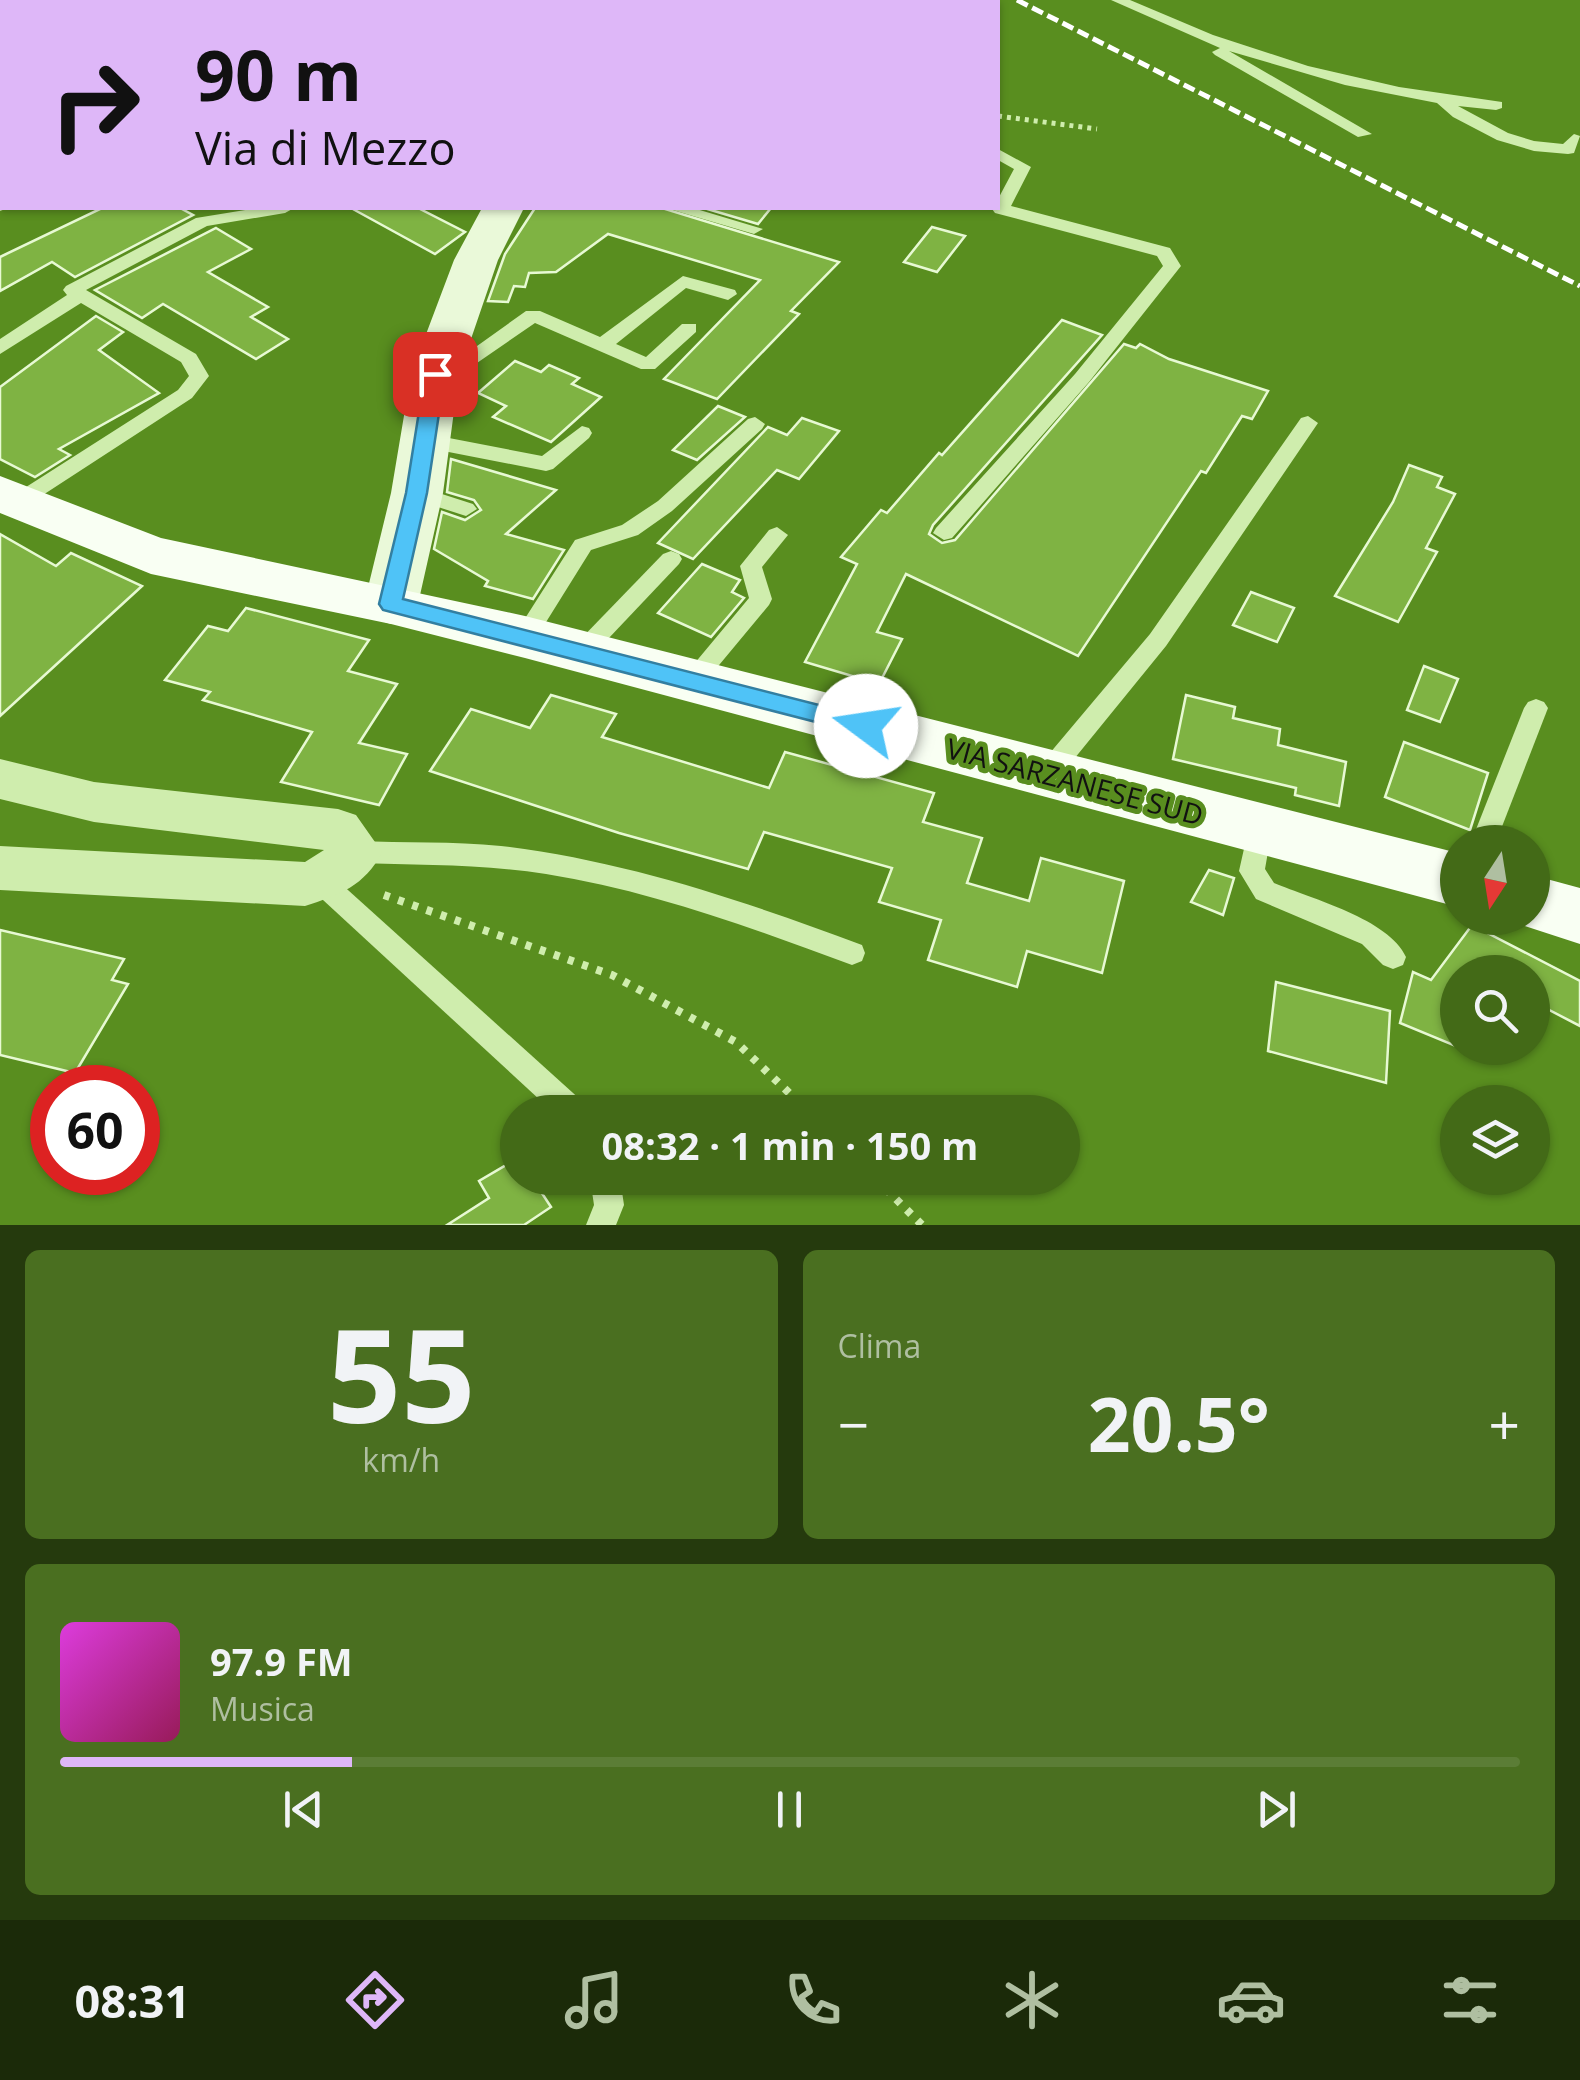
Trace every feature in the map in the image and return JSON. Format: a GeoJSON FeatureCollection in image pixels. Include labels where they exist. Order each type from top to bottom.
{"type":"FeatureCollection","features":[{"type":"Feature","properties":{"kind":"main road","name":"VIA SARZANESE SUD"},"geometry":{"type":"LineString","coordinates":[[10,497],[151,555],[391,604],[525,637],[1440,875]]}},
{"type":"Feature","properties":{"kind":"main road"},"geometry":{"type":"LineString","coordinates":[[1550,907],[1580,916]]}},
{"type":"Feature","properties":{"kind":"street"},"geometry":{"type":"LineString","coordinates":[[391,604],[417,493],[434,384],[476,260],[502,210]]}},
{"type":"Feature","properties":{"kind":"street"},"geometry":{"type":"LineString","coordinates":[[0,780],[94,802],[338,830],[335,870],[306,884],[0,868]]}},
{"type":"Feature","properties":{"kind":"lane"},"geometry":{"type":"LineString","coordinates":[[1118,0],[1194,31],[1364,86],[1438,101],[1496,106]]}},
{"type":"Feature","properties":{"kind":"lane"},"geometry":{"type":"LineString","coordinates":[[1194,31],[1199,40],[1364,134]]}},
{"type":"Feature","properties":{"kind":"lane"},"geometry":{"type":"LineString","coordinates":[[1438,101],[1497,134],[1536,149],[1568,149],[1574,138]]}},
{"type":"Feature","properties":{"kind":"lane"},"geometry":{"type":"LineString","coordinates":[[944,533],[1082,378],[1172,266],[1164,252],[1001,208],[1023,167],[1000,155]]}},
{"type":"Feature","properties":{"kind":"lane"},"geometry":{"type":"LineString","coordinates":[[10,497],[185,394],[199,376],[189,358],[72,290],[202,222],[273,210]]}},
{"type":"Feature","properties":{"kind":"lane"},"geometry":{"type":"LineString","coordinates":[[683,210],[754,229]]}},
{"type":"Feature","properties":{"kind":"lane"},"geometry":{"type":"LineString","coordinates":[[602,345],[683,282],[728,294]]}},
{"type":"Feature","properties":{"kind":"lane"},"geometry":{"type":"LineString","coordinates":[[0,348],[80,295]]}},
{"type":"Feature","properties":{"kind":"lane"},"geometry":{"type":"LineString","coordinates":[[434,384],[533,315],[648,365],[689,328]]}},
{"type":"Feature","properties":{"kind":"lane"},"geometry":{"type":"LineString","coordinates":[[1048,773],[1158,640],[1308,423]]}},
{"type":"Feature","properties":{"kind":"lane"},"geometry":{"type":"LineString","coordinates":[[525,637],[583,545],[630,530],[664,506],[756,424]]}},
{"type":"Feature","properties":{"kind":"lane"},"geometry":{"type":"LineString","coordinates":[[423,440],[546,464],[582,433]]}},
{"type":"Feature","properties":{"kind":"lane"},"geometry":{"type":"LineString","coordinates":[[417,493],[466,510]]}},
{"type":"Feature","properties":{"kind":"lane"},"geometry":{"type":"LineString","coordinates":[[692,682],[761,599],[752,566],[777,535]]}},
{"type":"Feature","properties":{"kind":"lane"},"geometry":{"type":"LineString","coordinates":[[582,652],[671,559]]}},
{"type":"Feature","properties":{"kind":"lane"},"geometry":{"type":"LineString","coordinates":[[1490,825],[1536,708]]}},
{"type":"Feature","properties":{"kind":"lane"},"geometry":{"type":"LineString","coordinates":[[1259,829],[1252,871],[1265,891],[1371,936],[1392,957]]}},
{"type":"Feature","properties":{"kind":"lane"},"geometry":{"type":"LineString","coordinates":[[335,870],[500,857],[615,878],[729,906],[852,953]]}},
{"type":"Feature","properties":{"kind":"lane"},"geometry":{"type":"LineString","coordinates":[[335,870],[557,1095]]}},
{"type":"Feature","properties":{"kind":"lane"},"geometry":{"type":"LineString","coordinates":[[601,1225],[609,1204],[608,1195]]}},
{"type":"Feature","properties":{"kind":"path"},"geometry":{"type":"LineString","coordinates":[[1000,116],[1097,129]]}},
{"type":"Feature","properties":{"kind":"path"},"geometry":{"type":"LineString","coordinates":[[335,870],[612,975],[736,1042],[791,1095]]}},
{"type":"Feature","properties":{"kind":"path"},"geometry":{"type":"LineString","coordinates":[[892,1195],[922,1225]]}},
{"type":"Feature","properties":{"kind":"building"},"geometry":{"type":"Polygon","coordinates":[[[98,210],[184,210],[193,215],[75,277],[52,262],[0,291],[0,257],[98,210]]]}},
{"type":"Feature","properties":{"kind":"building"},"geometry":{"type":"Polygon","coordinates":[[[355,210],[422,210],[465,232],[435,254],[355,210]]]}},
{"type":"Feature","properties":{"kind":"building"},"geometry":{"type":"Polygon","coordinates":[[[534,210],[669,210],[839,262],[791,311],[799,314],[717,399],[664,379],[760,280],[608,234],[556,272],[529,273],[525,287],[514,286],[508,302],[488,301],[505,254],[534,210]]]}},
{"type":"Feature","properties":{"kind":"building"},"geometry":{"type":"Polygon","coordinates":[[[711,210],[769,210],[758,224],[711,210]]]}},
{"type":"Feature","properties":{"kind":"building"},"geometry":{"type":"Polygon","coordinates":[[[932,227],[965,236],[937,272],[904,262],[932,227]]]}},
{"type":"Feature","properties":{"kind":"building"},"geometry":{"type":"Polygon","coordinates":[[[216,228],[251,249],[208,272],[268,307],[251,317],[288,339],[256,359],[163,304],[142,318],[95,290],[216,228]]]}},
{"type":"Feature","properties":{"kind":"building"},"geometry":{"type":"Polygon","coordinates":[[[96,316],[123,332],[99,350],[159,393],[59,449],[70,455],[35,477],[0,459],[0,387],[96,316]]]}},
{"type":"Feature","properties":{"kind":"building"},"geometry":{"type":"Polygon","coordinates":[[[1062,320],[1102,335],[933,525],[929,534],[942,543],[955,540],[1124,344],[1136,348],[1140,344],[1169,359],[1268,391],[1252,419],[1242,416],[1206,473],[1201,471],[1078,656],[906,574],[877,632],[902,639],[879,684],[805,662],[857,564],[841,557],[881,510],[887,513],[939,453],[942,455],[1062,320]]]}},
{"type":"Feature","properties":{"kind":"building"},"geometry":{"type":"Polygon","coordinates":[[[515,361],[541,372],[549,365],[579,378],[572,384],[601,397],[551,442],[493,417],[506,406],[478,393],[515,361]]]}},
{"type":"Feature","properties":{"kind":"building"},"geometry":{"type":"Polygon","coordinates":[[[718,406],[745,417],[697,460],[673,450],[718,406]]]}},
{"type":"Feature","properties":{"kind":"building"},"geometry":{"type":"Polygon","coordinates":[[[802,418],[839,431],[799,479],[777,470],[693,559],[658,543],[768,427],[787,435],[802,418]]]}},
{"type":"Feature","properties":{"kind":"building"},"geometry":{"type":"Polygon","coordinates":[[[451,459],[556,490],[506,534],[564,550],[533,599],[485,586],[488,581],[434,549],[442,512],[465,520],[481,510],[474,500],[447,492],[451,459]]]}},
{"type":"Feature","properties":{"kind":"building"},"geometry":{"type":"Polygon","coordinates":[[[1409,465],[1442,477],[1437,487],[1455,494],[1426,548],[1437,552],[1398,622],[1335,596],[1393,502],[1409,465]]]}},
{"type":"Feature","properties":{"kind":"building"},"geometry":{"type":"Polygon","coordinates":[[[0,534],[56,566],[71,553],[142,586],[0,716],[0,534]]]}},
{"type":"Feature","properties":{"kind":"building"},"geometry":{"type":"Polygon","coordinates":[[[702,564],[740,580],[732,592],[744,598],[711,637],[658,613],[702,564]]]}},
{"type":"Feature","properties":{"kind":"building"},"geometry":{"type":"Polygon","coordinates":[[[1251,592],[1294,608],[1277,642],[1233,625],[1251,592]]]}},
{"type":"Feature","properties":{"kind":"building"},"geometry":{"type":"Polygon","coordinates":[[[246,608],[369,640],[348,671],[397,684],[359,743],[407,754],[379,805],[281,782],[312,732],[203,700],[210,692],[165,680],[208,626],[228,631],[246,608]]]}},
{"type":"Feature","properties":{"kind":"building"},"geometry":{"type":"Polygon","coordinates":[[[1424,666],[1458,679],[1440,722],[1407,710],[1424,666]]]}},
{"type":"Feature","properties":{"kind":"building"},"geometry":{"type":"Polygon","coordinates":[[[551,695],[616,714],[602,737],[769,788],[785,752],[934,793],[923,822],[982,838],[967,883],[1029,901],[1041,858],[1124,881],[1102,973],[1027,951],[1017,987],[928,960],[941,920],[879,902],[892,868],[764,832],[748,869],[619,833],[430,771],[471,709],[530,728],[551,695]]]}},
{"type":"Feature","properties":{"kind":"building"},"geometry":{"type":"Polygon","coordinates":[[[1186,695],[1235,707],[1233,718],[1280,729],[1278,745],[1346,762],[1339,806],[1295,795],[1296,788],[1173,759],[1186,695]]]}},
{"type":"Feature","properties":{"kind":"building"},"geometry":{"type":"Polygon","coordinates":[[[1404,742],[1488,773],[1472,825],[1457,825],[1385,797],[1404,742]]]}},
{"type":"Feature","properties":{"kind":"building"},"geometry":{"type":"Polygon","coordinates":[[[1209,870],[1234,878],[1223,915],[1191,902],[1209,870]]]}},
{"type":"Feature","properties":{"kind":"building"},"geometry":{"type":"Polygon","coordinates":[[[0,930],[124,959],[112,980],[128,984],[80,1065],[42,1065],[0,1055],[0,930]]]}},
{"type":"Feature","properties":{"kind":"building"},"geometry":{"type":"Polygon","coordinates":[[[1465,935],[1491,935],[1530,955],[1450,955],[1465,935]]]}},
{"type":"Feature","properties":{"kind":"building"},"geometry":{"type":"Polygon","coordinates":[[[1550,965],[1580,981],[1580,1026],[1550,1010],[1550,965]]]}},
{"type":"Feature","properties":{"kind":"building"},"geometry":{"type":"Polygon","coordinates":[[[1440,968],[1440,1040],[1400,1023],[1413,972],[1431,980],[1440,968]]]}},
{"type":"Feature","properties":{"kind":"building"},"geometry":{"type":"Polygon","coordinates":[[[1276,982],[1390,1011],[1386,1083],[1268,1051],[1276,982]]]}},
{"type":"Feature","properties":{"kind":"building"},"geometry":{"type":"Polygon","coordinates":[[[500,1169],[500,1195],[543,1195],[551,1207],[524,1225],[447,1225],[489,1198],[479,1181],[500,1169]]]}},
{"type":"Feature","properties":{"kind":"railway"},"geometry":{"type":"LineString","coordinates":[[1017,0],[1580,286]]}},
{"type":"Feature","properties":{"kind":"route"},"geometry":{"type":"LineString","coordinates":[[435,374],[417,493],[391,604],[866,726]]}}]}
